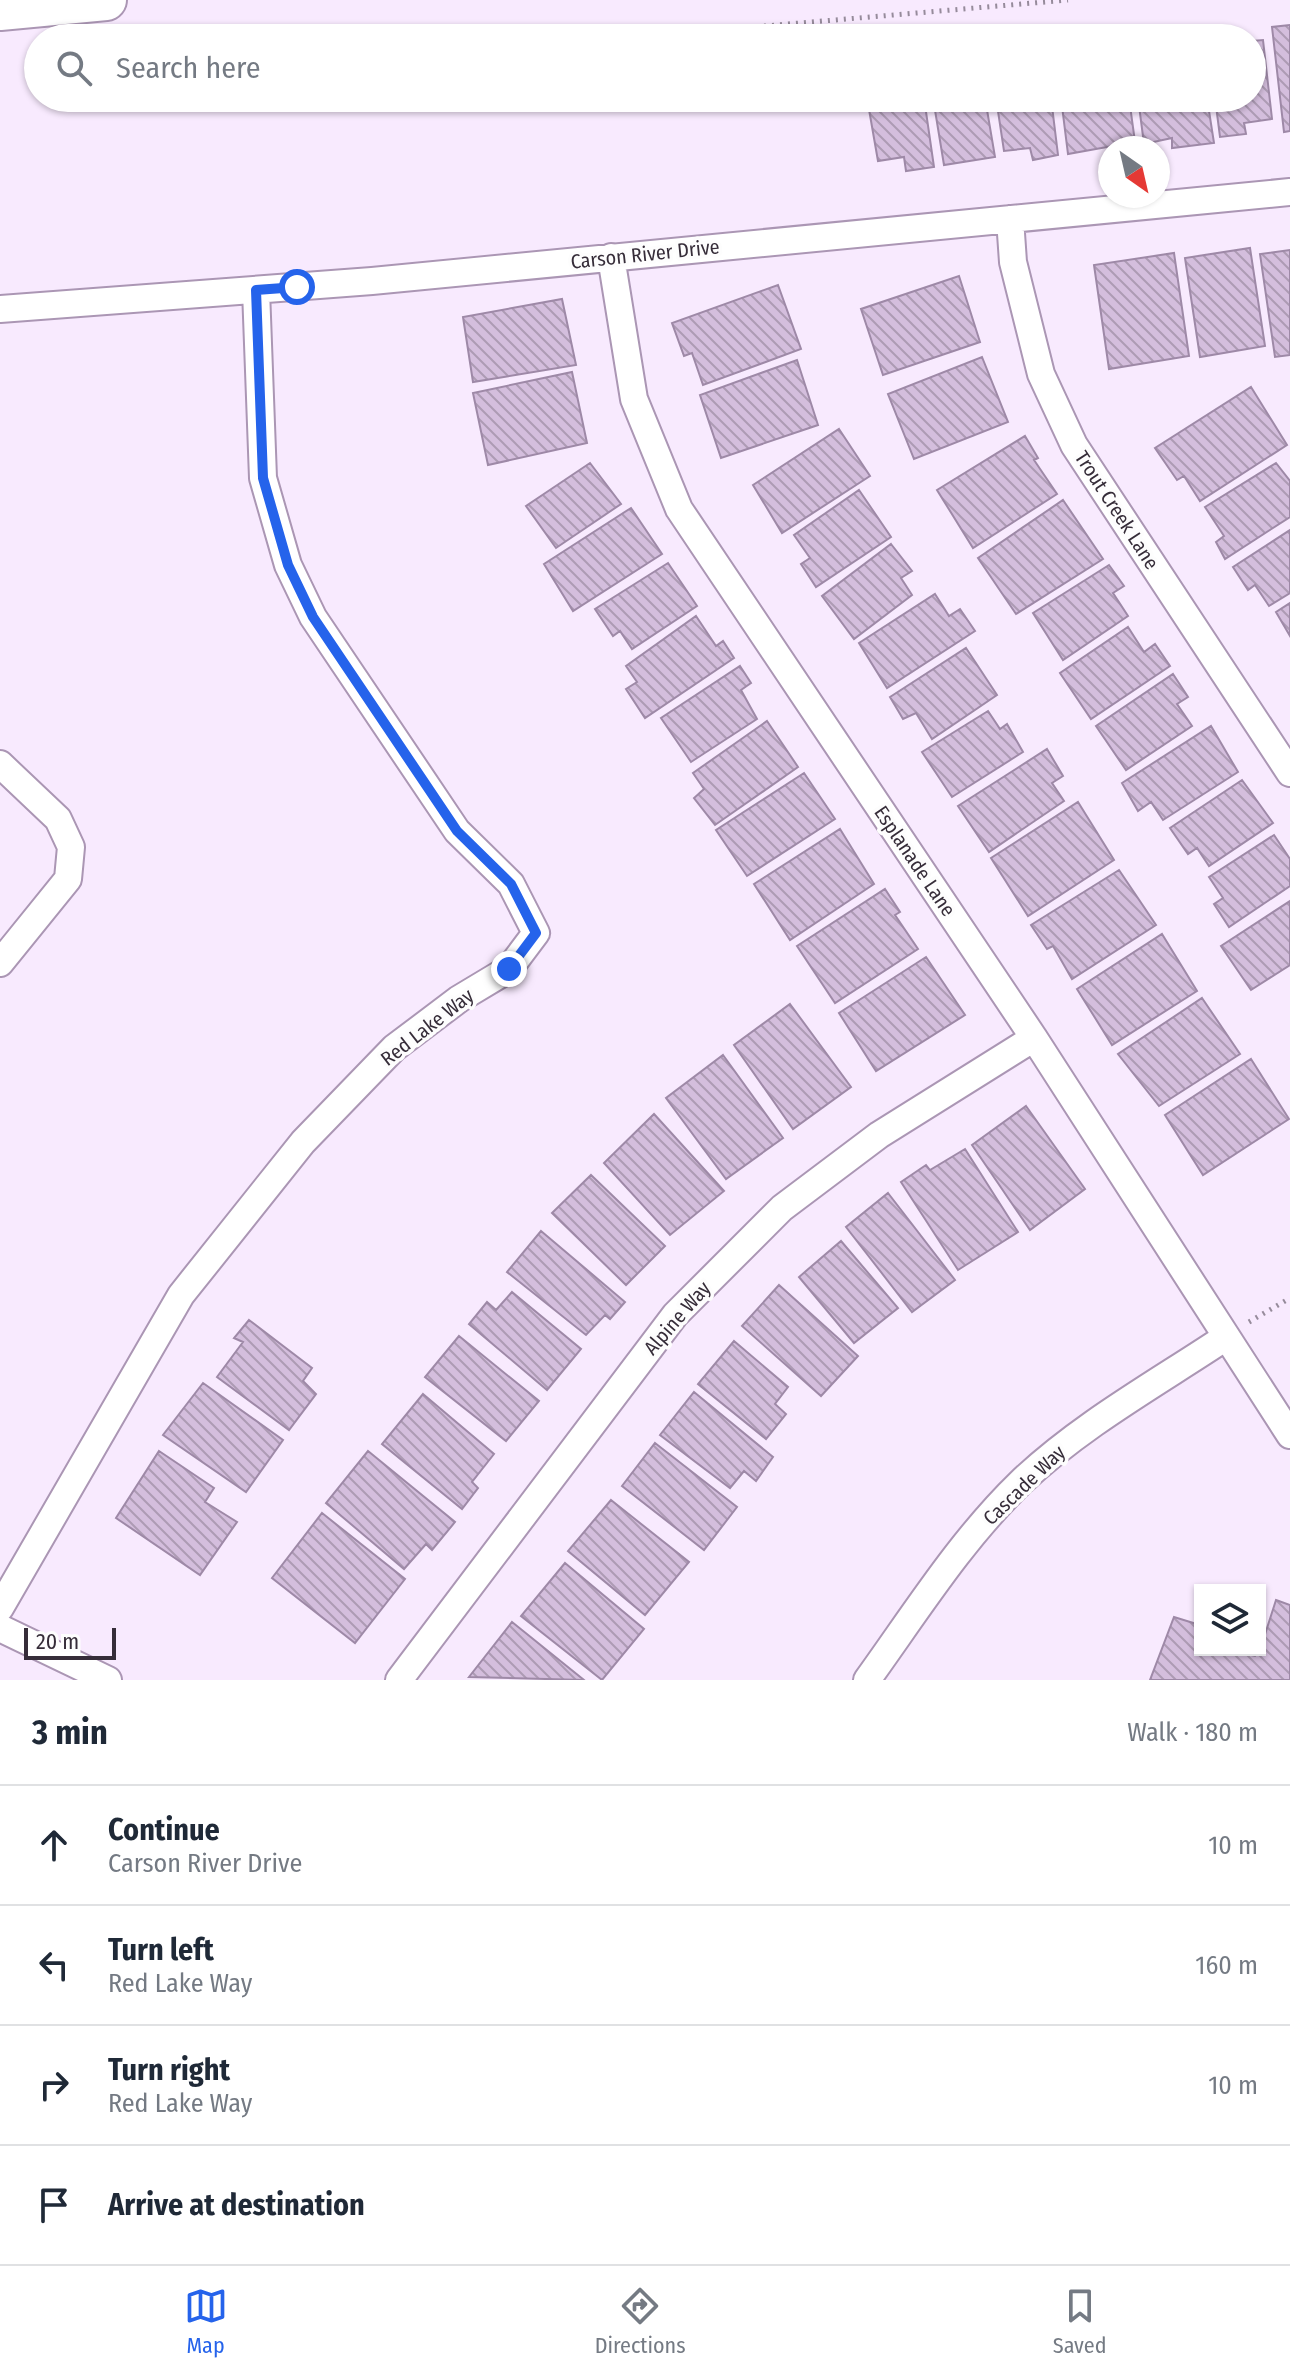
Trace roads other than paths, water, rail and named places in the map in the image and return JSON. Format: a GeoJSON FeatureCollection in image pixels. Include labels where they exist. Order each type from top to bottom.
{"type":"FeatureCollection","features":[{"type":"Feature","properties":{"kind":"main road"},"geometry":{"type":"LineString","coordinates":[[0,10],[106,0]]}},
{"type":"Feature","properties":{"kind":"street","name":"Carson River Drive"},"geometry":{"type":"LineString","coordinates":[[0,309],[256,290],[1290,192]]}},
{"type":"Feature","properties":{"kind":"street","name":"Trout Creek Lane"},"geometry":{"type":"LineString","coordinates":[[1010,219],[1013,262],[1041,374],[1074,445],[1290,773]]}},
{"type":"Feature","properties":{"kind":"street","name":"Esplanade Lane"},"geometry":{"type":"LineString","coordinates":[[611,257],[634,399],[679,509],[1034,1038],[1290,1435]]}},
{"type":"Feature","properties":{"kind":"street","name":"Red Lake Way"},"geometry":{"type":"LineString","coordinates":[[0,1608],[181,1295],[303,1142],[384,1058],[459,999],[509,969],[536,933],[511,884],[457,831],[313,617],[288,565],[263,478],[256,290]]}},
{"type":"Feature","properties":{"kind":"street"},"geometry":{"type":"LineString","coordinates":[[0,764],[58,819],[71,847],[68,879],[0,963]]}},
{"type":"Feature","properties":{"kind":"street","name":"Alpine Way"},"geometry":{"type":"LineString","coordinates":[[399,1680],[686,1304],[782,1208],[879,1135],[1034,1038]]}},
{"type":"Feature","properties":{"kind":"street","name":"Cascade Way"},"geometry":{"type":"LineString","coordinates":[[867,1680],[962,1548],[1021,1482],[1077,1436],[1226,1337]]}},
{"type":"Feature","properties":{"kind":"street"},"geometry":{"type":"LineString","coordinates":[[0,1628],[108,1680]]}}]}
